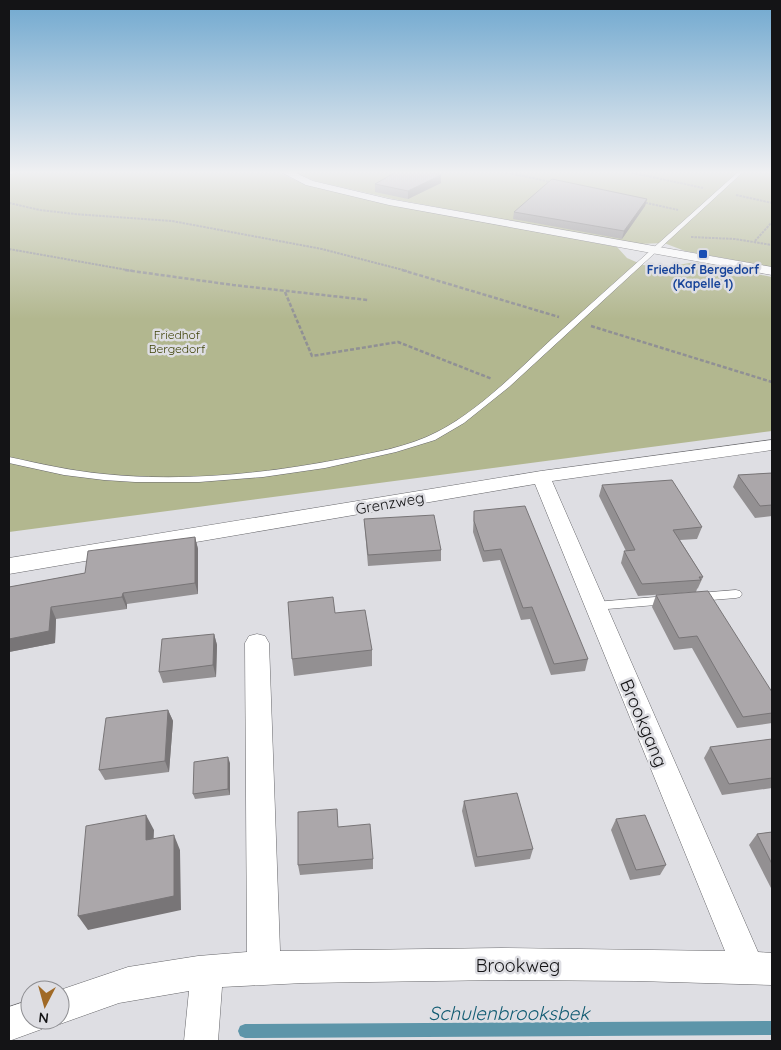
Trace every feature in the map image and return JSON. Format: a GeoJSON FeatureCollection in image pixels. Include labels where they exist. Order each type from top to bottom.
{"type":"FeatureCollection","features":[{"type":"Feature","properties":{"kind":"street"},"geometry":{"type":"LineString","coordinates":[[495,221],[772,271]]}},
{"type":"Feature","properties":{"kind":"street","name":"Grenzweg"},"geometry":{"type":"LineString","coordinates":[[9,566],[541,477],[772,445]]}},
{"type":"Feature","properties":{"kind":"street","name":"Brookgang"},"geometry":{"type":"LineString","coordinates":[[541,477],[595,606],[760,969]]}},
{"type":"Feature","properties":{"kind":"street"},"geometry":{"type":"LineString","coordinates":[[257,644],[264,968]]}},
{"type":"Feature","properties":{"kind":"street","name":"Brookweg"},"geometry":{"type":"LineString","coordinates":[[70,1004],[127,984],[208,972],[264,968],[454,964],[760,969]]}},
{"type":"Feature","properties":{"kind":"street"},"geometry":{"type":"LineString","coordinates":[[200,1041],[208,972]]}},
{"type":"Feature","properties":{"kind":"lane"},"geometry":{"type":"LineString","coordinates":[[9,460],[72,473],[138,480],[200,479],[274,474],[370,457],[433,437],[471,414],[506,385],[574,321],[688,221]]}},
{"type":"Feature","properties":{"kind":"lane"},"geometry":{"type":"LineString","coordinates":[[595,606],[736,594]]}},
{"type":"Feature","properties":{"kind":"path"},"geometry":{"type":"LineString","coordinates":[[172,221],[322,249],[387,265],[772,382]]}},
{"type":"Feature","properties":{"kind":"path"},"geometry":{"type":"LineString","coordinates":[[754,241],[772,222]]}},
{"type":"Feature","properties":{"kind":"path"},"geometry":{"type":"LineString","coordinates":[[669,238],[714,237],[754,241],[772,245]]}},
{"type":"Feature","properties":{"kind":"path"},"geometry":{"type":"LineString","coordinates":[[9,249],[151,274],[284,292],[368,300]]}},
{"type":"Feature","properties":{"kind":"path"},"geometry":{"type":"LineString","coordinates":[[284,292],[312,356],[398,342],[506,385]]}},
{"type":"Feature","properties":{"kind":"green space","name":"Friedhof Bergedorf"},"geometry":{"type":"Polygon","coordinates":[[[9,221],[479,221],[617,247],[627,258],[643,265],[667,267],[695,262],[772,277],[772,431],[9,532],[9,221]]]}},
{"type":"Feature","properties":{"kind":"green space"},"geometry":{"type":"Polygon","coordinates":[[[513,221],[772,221],[772,267],[685,251],[664,243],[639,244],[513,221]]]}},
{"type":"Feature","properties":{"kind":"building"},"geometry":{"type":"Polygon","coordinates":[[[566,221],[631,221],[624,231],[566,221]]]}},
{"type":"Feature","properties":{"kind":"building"},"geometry":{"type":"Polygon","coordinates":[[[772,473],[772,505],[760,506],[738,475],[772,473]]]}},
{"type":"Feature","properties":{"kind":"building"},"geometry":{"type":"Polygon","coordinates":[[[672,480],[702,527],[673,530],[703,577],[699,577],[701,580],[642,584],[624,551],[635,550],[602,485],[672,480]]]}},
{"type":"Feature","properties":{"kind":"building"},"geometry":{"type":"Polygon","coordinates":[[[525,506],[588,659],[554,664],[532,607],[523,608],[501,549],[484,551],[474,521],[474,511],[525,506]]]}},
{"type":"Feature","properties":{"kind":"building"},"geometry":{"type":"Polygon","coordinates":[[[434,515],[441,550],[368,555],[364,519],[434,515]]]}},
{"type":"Feature","properties":{"kind":"building"},"geometry":{"type":"Polygon","coordinates":[[[195,537],[195,583],[123,593],[122,597],[51,607],[49,631],[9,639],[9,587],[85,573],[88,551],[195,537]]]}},
{"type":"Feature","properties":{"kind":"building"},"geometry":{"type":"Polygon","coordinates":[[[708,591],[772,692],[772,713],[743,717],[697,636],[679,638],[656,595],[708,591]]]}},
{"type":"Feature","properties":{"kind":"building"},"geometry":{"type":"Polygon","coordinates":[[[333,597],[335,613],[365,610],[372,650],[292,659],[288,602],[333,597]]]}},
{"type":"Feature","properties":{"kind":"building"},"geometry":{"type":"Polygon","coordinates":[[[214,634],[213,665],[159,672],[162,639],[214,634]]]}},
{"type":"Feature","properties":{"kind":"building"},"geometry":{"type":"Polygon","coordinates":[[[168,710],[165,761],[99,770],[106,718],[168,710]]]}},
{"type":"Feature","properties":{"kind":"building"},"geometry":{"type":"Polygon","coordinates":[[[772,739],[772,778],[729,784],[710,747],[772,739]]]}},
{"type":"Feature","properties":{"kind":"building"},"geometry":{"type":"Polygon","coordinates":[[[228,757],[228,789],[193,794],[194,762],[228,757]]]}},
{"type":"Feature","properties":{"kind":"building"},"geometry":{"type":"Polygon","coordinates":[[[517,793],[533,849],[477,857],[464,801],[517,793]]]}},
{"type":"Feature","properties":{"kind":"building"},"geometry":{"type":"Polygon","coordinates":[[[337,809],[338,827],[370,824],[373,859],[298,865],[298,812],[337,809]]]}},
{"type":"Feature","properties":{"kind":"building"},"geometry":{"type":"Polygon","coordinates":[[[146,815],[146,840],[174,835],[174,896],[78,916],[86,826],[146,815]]]}},
{"type":"Feature","properties":{"kind":"building"},"geometry":{"type":"Polygon","coordinates":[[[645,815],[666,865],[636,870],[616,819],[645,815]]]}},
{"type":"Feature","properties":{"kind":"building"},"geometry":{"type":"Polygon","coordinates":[[[772,832],[772,864],[757,834],[772,832]]]}},
{"type":"Feature","properties":{"kind":"waterway","name":"Schulenbrooksbek"},"geometry":{"type":"LineString","coordinates":[[245,1031],[772,1028]]}},
{"type":"Feature","properties":{"kind":"place","name":"Friedhof Bergedorf (Kapelle 1)"},"geometry":{"type":"Point","coordinates":[703,254]}}]}
